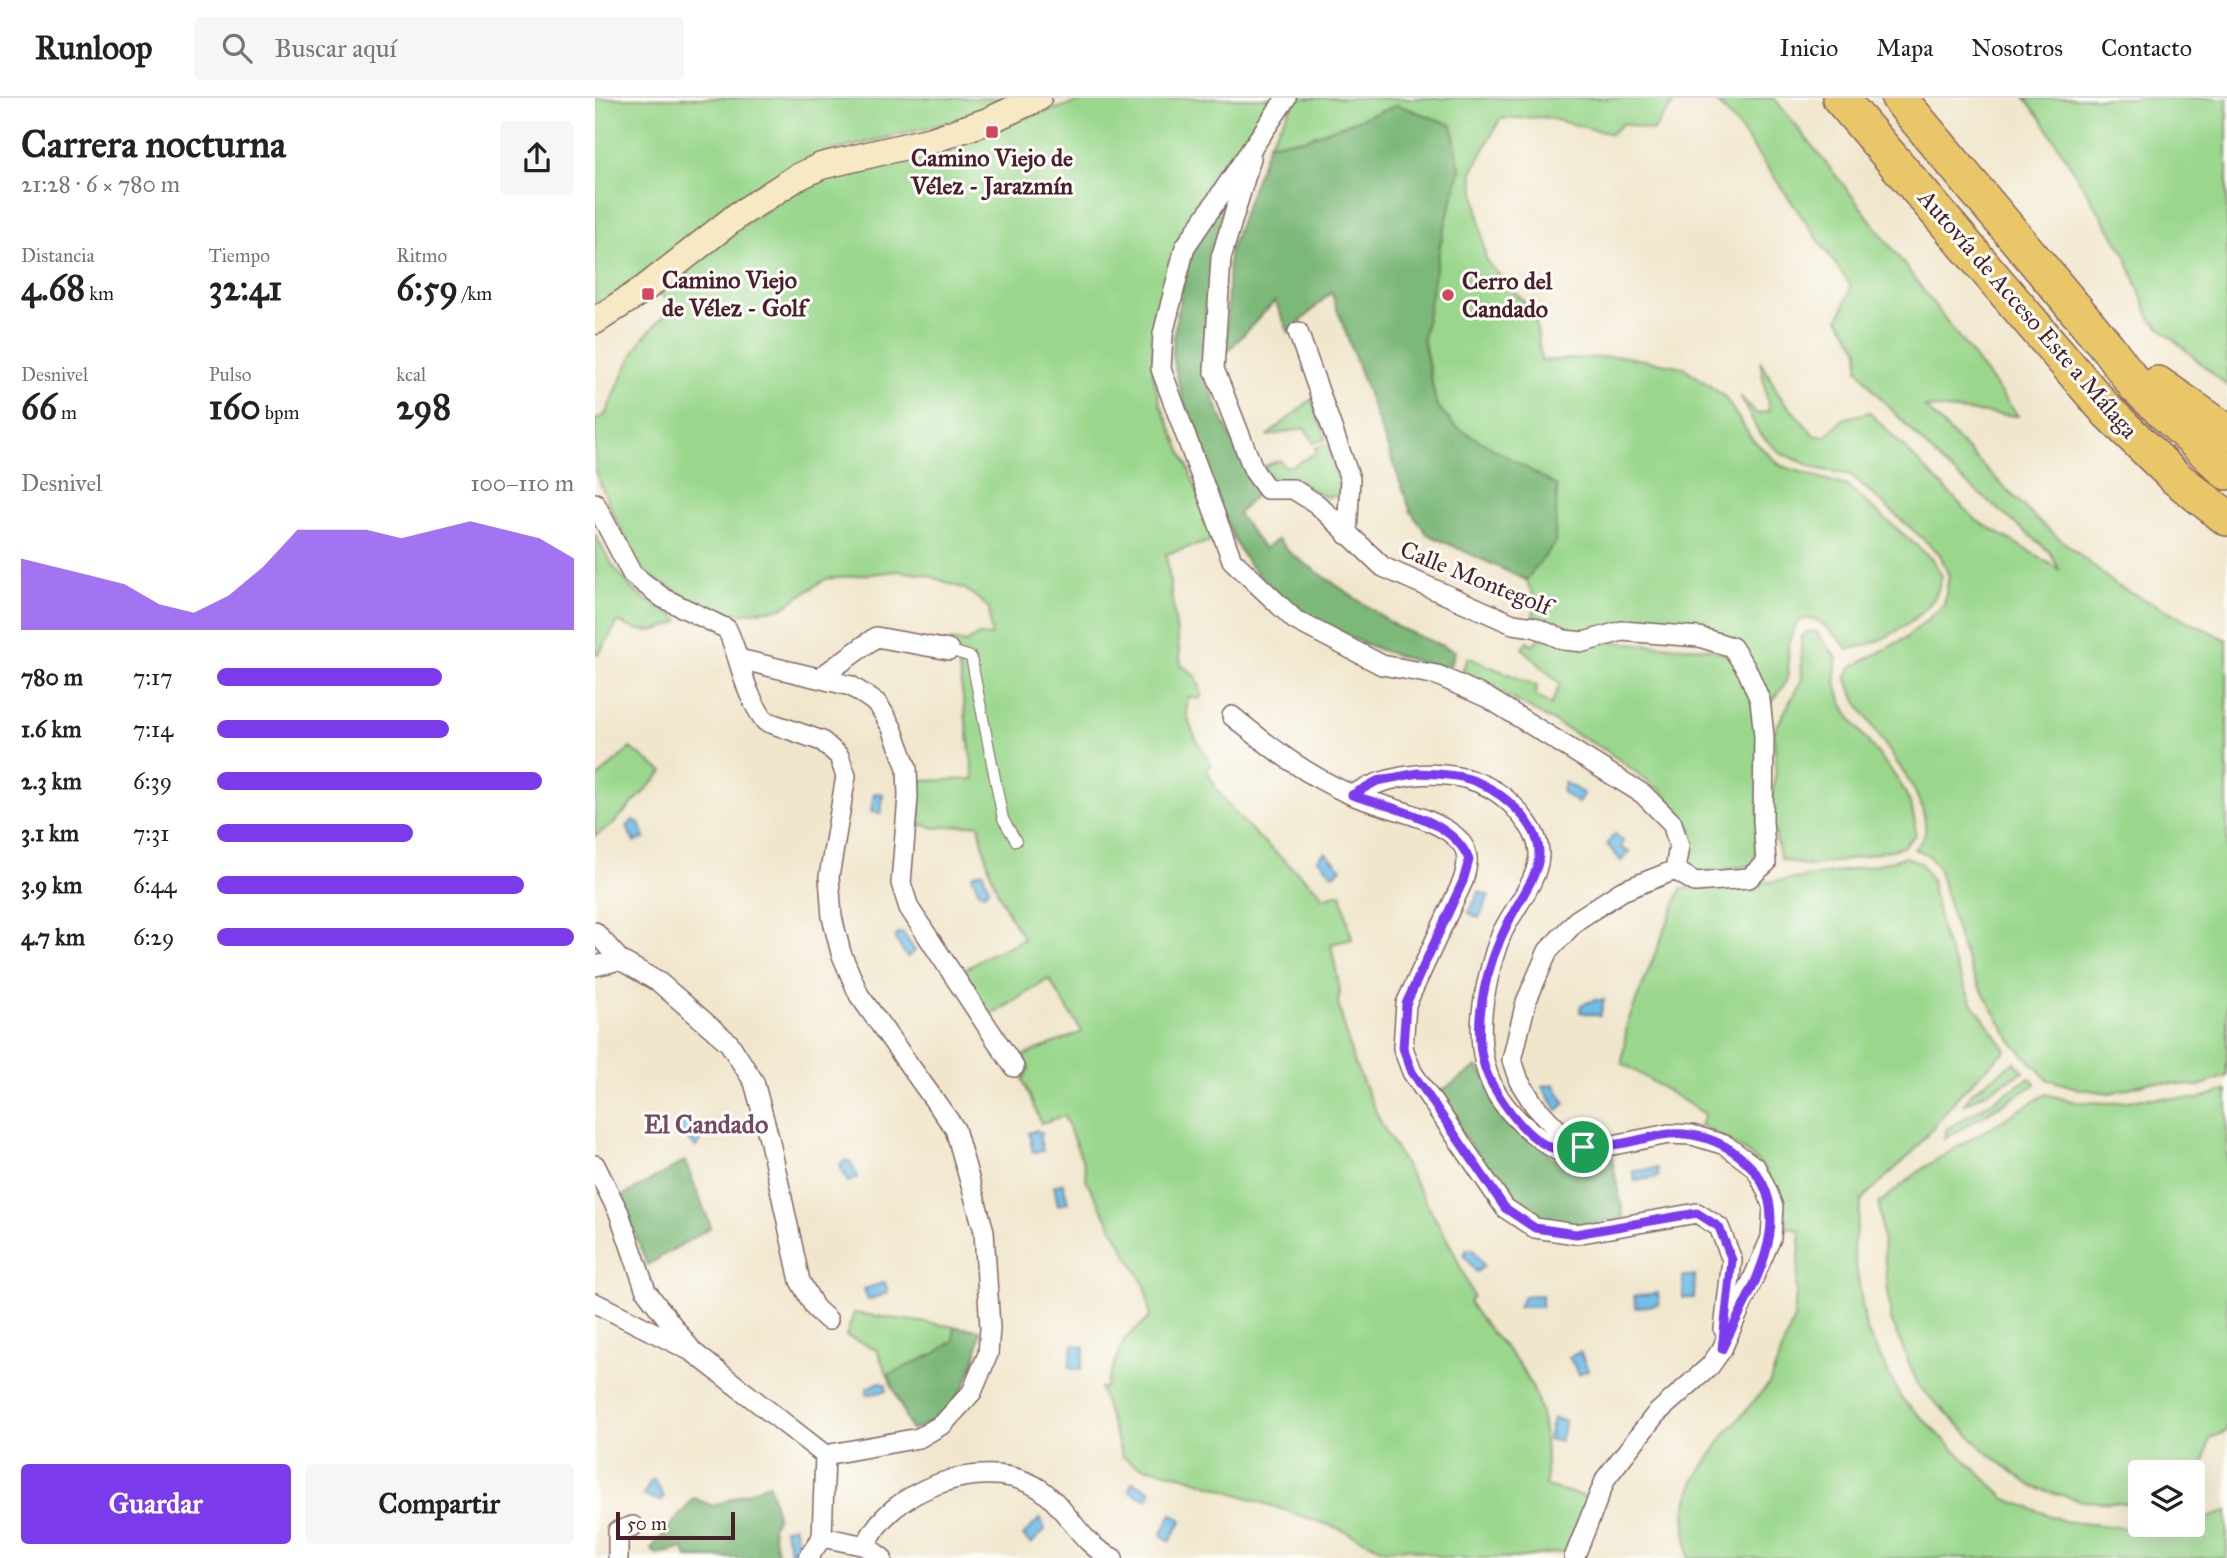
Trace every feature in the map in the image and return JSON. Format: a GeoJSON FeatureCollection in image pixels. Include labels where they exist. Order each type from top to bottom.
{"type":"FeatureCollection","features":[{"type":"Feature","properties":{"kind":"highway","name":"Autovía de Acceso Este a Málaga"},"geometry":{"type":"LineString","coordinates":[[1840,98],[2108,412],[2176,478],[2227,518]]}},
{"type":"Feature","properties":{"kind":"highway","name":"Autovía de Acceso Este a Málaga"},"geometry":{"type":"LineString","coordinates":[[1899,98],[2108,348],[2136,386],[2227,472]]}},
{"type":"Feature","properties":{"kind":"highway"},"geometry":{"type":"LineString","coordinates":[[2108,348],[2227,432]]}},
{"type":"Feature","properties":{"kind":"street"},"geometry":{"type":"LineString","coordinates":[[595,321],[644,289],[738,215],[796,178],[821,166],[932,140],[988,121],[1038,98]]}},
{"type":"Feature","properties":{"kind":"street"},"geometry":{"type":"LineString","coordinates":[[1286,98],[1257,136],[1185,247],[1163,334],[1161,369],[1232,560],[1295,620],[1382,665],[1437,675],[1488,698],[1643,794],[1672,822],[1679,846],[1675,870],[1622,891],[1577,920],[1548,951],[1526,1002],[1512,1060],[1519,1081],[1556,1128],[1583,1147]]}},
{"type":"Feature","properties":{"kind":"street","name":"Calle Montegolf"},"geometry":{"type":"LineString","coordinates":[[1257,136],[1221,258],[1214,369],[1254,471],[1266,489],[1293,489],[1317,504],[1383,567],[1513,624],[1534,627],[1564,640],[1584,642],[1622,631],[1699,637],[1732,648],[1747,670],[1760,700],[1764,736],[1763,821],[1766,863],[1749,878],[1695,882],[1675,870]]}},
{"type":"Feature","properties":{"kind":"street"},"geometry":{"type":"LineString","coordinates":[[1299,332],[1350,479],[1347,535]]}},
{"type":"Feature","properties":{"kind":"street"},"geometry":{"type":"LineString","coordinates":[[595,503],[632,574],[660,602],[727,629],[739,659],[744,687],[765,721],[822,741],[839,756],[846,776],[829,877],[832,917],[841,953],[859,995],[955,1129],[984,1231],[990,1323],[988,1354],[972,1392],[943,1424],[919,1438],[825,1455],[692,1352],[595,1303]]}},
{"type":"Feature","properties":{"kind":"street"},"geometry":{"type":"LineString","coordinates":[[821,677],[876,637],[949,650]]}},
{"type":"Feature","properties":{"kind":"street"},"geometry":{"type":"LineString","coordinates":[[739,659],[851,686],[878,704],[892,728],[907,768],[908,797],[901,883],[909,908],[1014,1067]]}},
{"type":"Feature","properties":{"kind":"street"},"geometry":{"type":"LineString","coordinates":[[1232,716],[1306,773],[1352,795],[1424,821],[1455,836],[1469,860],[1463,881],[1406,1004],[1403,1048],[1412,1072],[1481,1177],[1505,1208],[1535,1228],[1576,1234],[1697,1213],[1719,1227],[1732,1260],[1722,1349]]}},
{"type":"Feature","properties":{"kind":"street"},"geometry":{"type":"LineString","coordinates":[[1352,795],[1377,781],[1418,773],[1467,778],[1512,802],[1535,833],[1539,854],[1533,876],[1501,935],[1486,981],[1479,1037],[1485,1072],[1510,1111],[1532,1135],[1556,1150],[1613,1145],[1669,1134],[1692,1135],[1725,1145],[1756,1168],[1773,1207],[1771,1238],[1722,1349],[1710,1366],[1656,1414],[1606,1478],[1574,1558]]}},
{"type":"Feature","properties":{"kind":"street"},"geometry":{"type":"LineString","coordinates":[[595,932],[620,960],[660,983],[729,1043],[754,1082],[800,1281],[815,1308],[828,1320]]}},
{"type":"Feature","properties":{"kind":"street"},"geometry":{"type":"LineString","coordinates":[[595,966],[620,960]]}},
{"type":"Feature","properties":{"kind":"street"},"geometry":{"type":"LineString","coordinates":[[595,1165],[619,1213],[646,1291],[692,1352]]}},
{"type":"Feature","properties":{"kind":"street"},"geometry":{"type":"LineString","coordinates":[[808,1558],[821,1537],[825,1455]]}},
{"type":"Feature","properties":{"kind":"street"},"geometry":{"type":"LineString","coordinates":[[821,1537],[874,1552],[872,1531],[922,1488],[1006,1475],[1034,1485],[1056,1501],[1093,1544],[1113,1558]]}},
{"type":"Feature","properties":{"kind":"street"},"geometry":{"type":"LineString","coordinates":[[618,1558],[618,1531],[633,1526]]}},
{"type":"Feature","properties":{"kind":"lane"},"geometry":{"type":"LineString","coordinates":[[949,650],[971,657],[1003,819],[1016,841]]}},
{"type":"Feature","properties":{"kind":"green space"},"geometry":{"type":"Polygon","coordinates":[[[595,98],[1017,98],[974,117],[823,153],[595,308],[595,98]]]}},
{"type":"Feature","properties":{"kind":"green space"},"geometry":{"type":"Polygon","coordinates":[[[1092,98],[1271,98],[1182,236],[1153,342],[1153,375],[1161,406],[1188,467],[1215,540],[1166,554],[1181,665],[1196,676],[1202,695],[1199,699],[1189,697],[1187,714],[1193,732],[1211,764],[1207,769],[1215,786],[1241,820],[1322,894],[1321,898],[1341,893],[1352,939],[1331,944],[1340,991],[1338,1003],[1353,1060],[1381,1123],[1453,1250],[1473,1296],[1469,1302],[1524,1371],[1532,1386],[1542,1418],[1546,1486],[1587,1497],[1566,1551],[1517,1558],[1445,1558],[1408,1548],[1385,1550],[1340,1529],[1184,1476],[1135,1465],[1122,1456],[1100,1388],[1105,1388],[1124,1340],[1150,1317],[1146,1288],[1087,1182],[1084,1164],[1064,1116],[1041,1123],[1023,1080],[1029,1068],[1022,1056],[1082,1032],[1049,979],[990,1016],[963,971],[982,958],[1024,939],[995,884],[979,824],[935,828],[920,824],[920,781],[974,779],[958,661],[948,659],[951,640],[966,643],[978,635],[991,636],[989,608],[967,590],[927,575],[898,571],[826,579],[781,608],[724,616],[648,576],[632,555],[595,472],[595,420],[605,415],[643,338],[673,306],[658,291],[736,230],[807,183],[1092,98]]]}},
{"type":"Feature","properties":{"kind":"green space"},"geometry":{"type":"Polygon","coordinates":[[[1297,98],[1677,98],[1653,131],[1623,123],[1611,134],[1544,117],[1500,119],[1472,172],[1486,261],[1535,314],[1541,361],[1621,356],[1683,367],[1724,396],[1752,439],[1781,466],[1847,486],[1932,559],[1942,576],[1934,599],[1915,618],[1883,639],[1848,649],[1818,621],[1802,620],[1790,639],[1786,681],[1770,705],[1735,641],[1621,625],[1574,633],[1532,621],[1536,601],[1526,580],[1555,543],[1501,455],[1453,425],[1436,404],[1423,338],[1440,245],[1460,170],[1398,106],[1305,139],[1269,143],[1297,98]]]}},
{"type":"Feature","properties":{"kind":"green space"},"geometry":{"type":"Polygon","coordinates":[[[1713,98],[1774,98],[1857,202],[2018,416],[1925,407],[2036,519],[2117,586],[2227,640],[2227,1076],[2199,1086],[2151,1082],[2110,1093],[2080,1089],[2047,1079],[2012,1042],[1974,977],[1960,943],[1938,867],[1927,854],[1914,849],[1924,836],[1925,819],[1919,800],[1853,694],[1846,676],[1852,667],[1906,638],[1944,605],[1949,576],[1940,554],[1851,475],[1819,469],[1780,453],[1759,433],[1740,396],[1757,414],[1769,411],[1760,360],[1781,398],[1815,436],[1826,436],[1843,419],[1869,412],[1976,520],[2059,569],[2050,552],[1942,463],[1873,390],[1858,369],[1859,349],[1839,319],[1851,286],[1738,126],[1713,98]]]}},
{"type":"Feature","properties":{"kind":"green space"},"geometry":{"type":"Polygon","coordinates":[[[2025,98],[2227,98],[2227,386],[2150,319],[2125,254],[2041,118],[2025,98]]]}},
{"type":"Feature","properties":{"kind":"green space"},"geometry":{"type":"Polygon","coordinates":[[[1398,105],[1452,125],[1460,170],[1440,245],[1423,338],[1436,404],[1453,425],[1557,486],[1555,543],[1526,580],[1427,534],[1411,512],[1331,292],[1289,333],[1275,301],[1226,353],[1229,253],[1269,143],[1305,139],[1398,105]]]}},
{"type":"Feature","properties":{"kind":"green space"},"geometry":{"type":"Polygon","coordinates":[[[1243,168],[1211,278],[1204,337],[1205,364],[1210,389],[1257,493],[1238,514],[1264,549],[1278,539],[1290,553],[1397,627],[1455,651],[1449,668],[1423,663],[1366,644],[1310,616],[1263,581],[1246,560],[1226,521],[1202,460],[1182,397],[1173,345],[1183,286],[1193,250],[1210,218],[1243,168]]]}},
{"type":"Feature","properties":{"kind":"green space"},"geometry":{"type":"Polygon","coordinates":[[[1312,399],[1326,439],[1314,443],[1305,428],[1267,436],[1312,399]]]}},
{"type":"Feature","properties":{"kind":"green space"},"geometry":{"type":"Polygon","coordinates":[[[1327,444],[1341,483],[1339,495],[1326,497],[1294,480],[1274,479],[1267,474],[1264,466],[1280,460],[1284,466],[1292,466],[1316,453],[1315,448],[1327,444]]]}},
{"type":"Feature","properties":{"kind":"green space"},"geometry":{"type":"Polygon","coordinates":[[[595,535],[613,566],[636,593],[680,620],[678,622],[648,631],[618,622],[598,655],[595,652],[595,535]]]}},
{"type":"Feature","properties":{"kind":"green space"},"geometry":{"type":"Polygon","coordinates":[[[1808,631],[1816,632],[1837,658],[1836,683],[1844,705],[1856,727],[1903,788],[1912,810],[1915,835],[1903,847],[1807,866],[1781,859],[1770,812],[1776,771],[1774,732],[1802,679],[1801,638],[1808,631]]]}},
{"type":"Feature","properties":{"kind":"green space"},"geometry":{"type":"Polygon","coordinates":[[[1540,637],[1712,649],[1725,654],[1733,661],[1746,683],[1757,733],[1759,789],[1754,865],[1698,873],[1687,868],[1692,830],[1663,792],[1607,751],[1462,671],[1468,657],[1537,686],[1536,696],[1551,705],[1560,684],[1522,648],[1528,641],[1533,645],[1540,637]]]}},
{"type":"Feature","properties":{"kind":"green space"},"geometry":{"type":"Polygon","coordinates":[[[630,748],[663,772],[613,824],[595,836],[595,780],[630,748]]]}},
{"type":"Feature","properties":{"kind":"green space"},"geometry":{"type":"Polygon","coordinates":[[[1906,857],[1921,863],[1931,880],[1943,937],[1971,1001],[2006,1050],[1960,1094],[1912,1153],[1862,1199],[1853,1247],[1866,1329],[1901,1398],[2006,1499],[2064,1521],[2128,1528],[2128,1537],[2205,1537],[2205,1519],[2227,1511],[2227,1558],[1688,1558],[1685,1510],[1694,1481],[1726,1433],[1769,1384],[1794,1318],[1801,1231],[1787,1227],[1776,1189],[1759,1164],[1735,1145],[1700,1125],[1705,1114],[1622,1063],[1627,1024],[1681,889],[1767,882],[1906,857]]]}},
{"type":"Feature","properties":{"kind":"green space"},"geometry":{"type":"Polygon","coordinates":[[[2015,1062],[2024,1072],[1963,1105],[1972,1092],[2015,1062]]]}},
{"type":"Feature","properties":{"kind":"green space"},"geometry":{"type":"Polygon","coordinates":[[[1477,1067],[1551,1157],[1563,1160],[1611,1154],[1624,1218],[1582,1225],[1550,1224],[1517,1208],[1434,1096],[1477,1067]]]}},
{"type":"Feature","properties":{"kind":"green space"},"geometry":{"type":"Polygon","coordinates":[[[2030,1078],[2036,1084],[1944,1139],[1947,1129],[2030,1078]]]}},
{"type":"Feature","properties":{"kind":"green space"},"geometry":{"type":"Polygon","coordinates":[[[2227,1090],[2227,1431],[2210,1438],[2205,1460],[2128,1460],[2128,1503],[2082,1501],[2033,1487],[1991,1456],[1919,1387],[1891,1320],[1879,1203],[1926,1166],[2046,1094],[2076,1102],[2113,1103],[2149,1098],[2197,1099],[2227,1090]]]}},
{"type":"Feature","properties":{"kind":"green space"},"geometry":{"type":"Polygon","coordinates":[[[685,1161],[711,1227],[647,1265],[621,1197],[685,1161]]]}},
{"type":"Feature","properties":{"kind":"green space"},"geometry":{"type":"Polygon","coordinates":[[[854,1313],[980,1330],[974,1367],[911,1430],[877,1350],[846,1336],[854,1313]]]}},
{"type":"Feature","properties":{"kind":"green space"},"geometry":{"type":"Polygon","coordinates":[[[954,1327],[980,1330],[968,1378],[952,1404],[940,1415],[911,1430],[888,1375],[936,1353],[954,1340],[954,1327]]]}},
{"type":"Feature","properties":{"kind":"green space"},"geometry":{"type":"Polygon","coordinates":[[[769,1484],[777,1516],[772,1527],[778,1558],[687,1558],[684,1548],[657,1555],[651,1549],[694,1498],[713,1506],[769,1484]]]}},
{"type":"Feature","properties":{"kind":"water"},"geometry":{"type":"Polygon","coordinates":[[[1564,782],[1584,794],[1578,803],[1562,792],[1564,782]]]}},
{"type":"Feature","properties":{"kind":"water"},"geometry":{"type":"Polygon","coordinates":[[[874,793],[883,794],[881,813],[871,812],[874,793]]]}},
{"type":"Feature","properties":{"kind":"water"},"geometry":{"type":"Polygon","coordinates":[[[633,820],[639,823],[645,838],[634,842],[627,827],[633,820]]]}},
{"type":"Feature","properties":{"kind":"water"},"geometry":{"type":"Polygon","coordinates":[[[1615,834],[1623,841],[1621,848],[1629,852],[1621,861],[1607,844],[1615,834]]]}},
{"type":"Feature","properties":{"kind":"water"},"geometry":{"type":"Polygon","coordinates":[[[1325,852],[1341,868],[1334,875],[1318,859],[1325,852]]]}},
{"type":"Feature","properties":{"kind":"water"},"geometry":{"type":"Polygon","coordinates":[[[982,871],[989,888],[984,893],[979,892],[972,875],[982,871]]]}},
{"type":"Feature","properties":{"kind":"water"},"geometry":{"type":"Polygon","coordinates":[[[1479,892],[1489,896],[1479,918],[1469,913],[1479,892]]]}},
{"type":"Feature","properties":{"kind":"water"},"geometry":{"type":"Polygon","coordinates":[[[898,933],[903,933],[915,951],[907,957],[895,939],[898,933]]]}},
{"type":"Feature","properties":{"kind":"water"},"geometry":{"type":"Polygon","coordinates":[[[1604,1000],[1600,1016],[1580,1012],[1581,1005],[1604,1000]]]}},
{"type":"Feature","properties":{"kind":"water"},"geometry":{"type":"Polygon","coordinates":[[[1554,1084],[1565,1103],[1558,1111],[1542,1086],[1554,1084]]]}},
{"type":"Feature","properties":{"kind":"water"},"geometry":{"type":"Polygon","coordinates":[[[681,1119],[704,1137],[696,1147],[676,1129],[681,1119]]]}},
{"type":"Feature","properties":{"kind":"water"},"geometry":{"type":"Polygon","coordinates":[[[1037,1130],[1042,1134],[1039,1135],[1043,1151],[1033,1152],[1029,1133],[1037,1130]]]}},
{"type":"Feature","properties":{"kind":"water"},"geometry":{"type":"Polygon","coordinates":[[[844,1161],[850,1161],[858,1177],[848,1182],[840,1166],[844,1161]]]}},
{"type":"Feature","properties":{"kind":"water"},"geometry":{"type":"Polygon","coordinates":[[[1657,1168],[1658,1177],[1635,1181],[1633,1171],[1657,1168]]]}},
{"type":"Feature","properties":{"kind":"water"},"geometry":{"type":"Polygon","coordinates":[[[1063,1183],[1068,1202],[1058,1205],[1054,1186],[1063,1183]]]}},
{"type":"Feature","properties":{"kind":"water"},"geometry":{"type":"Polygon","coordinates":[[[1467,1249],[1473,1249],[1484,1266],[1476,1272],[1464,1255],[1467,1249]]]}},
{"type":"Feature","properties":{"kind":"water"},"geometry":{"type":"Polygon","coordinates":[[[1683,1276],[1695,1276],[1694,1298],[1683,1298],[1683,1276]]]}},
{"type":"Feature","properties":{"kind":"water"},"geometry":{"type":"Polygon","coordinates":[[[885,1282],[888,1293],[868,1300],[864,1289],[885,1282]]]}},
{"type":"Feature","properties":{"kind":"water"},"geometry":{"type":"Polygon","coordinates":[[[1658,1293],[1659,1304],[1636,1308],[1634,1296],[1658,1293]]]}},
{"type":"Feature","properties":{"kind":"water"},"geometry":{"type":"Polygon","coordinates":[[[1542,1295],[1542,1307],[1518,1307],[1524,1296],[1542,1295]]]}},
{"type":"Feature","properties":{"kind":"water"},"geometry":{"type":"Polygon","coordinates":[[[1073,1345],[1085,1347],[1081,1370],[1069,1368],[1073,1345]]]}},
{"type":"Feature","properties":{"kind":"water"},"geometry":{"type":"Polygon","coordinates":[[[1580,1352],[1588,1370],[1579,1374],[1569,1357],[1580,1352]]]}},
{"type":"Feature","properties":{"kind":"water"},"geometry":{"type":"Polygon","coordinates":[[[880,1382],[886,1385],[886,1391],[867,1395],[867,1388],[880,1382]]]}},
{"type":"Feature","properties":{"kind":"water"},"geometry":{"type":"Polygon","coordinates":[[[1553,1418],[1565,1421],[1560,1442],[1548,1439],[1553,1418]]]}},
{"type":"Feature","properties":{"kind":"water"},"geometry":{"type":"Polygon","coordinates":[[[652,1480],[664,1497],[661,1501],[643,1495],[652,1480]]]}},
{"type":"Feature","properties":{"kind":"water"},"geometry":{"type":"Polygon","coordinates":[[[1132,1482],[1150,1490],[1150,1496],[1146,1499],[1129,1491],[1132,1482]]]}},
{"type":"Feature","properties":{"kind":"water"},"geometry":{"type":"Polygon","coordinates":[[[1172,1514],[1182,1520],[1170,1541],[1161,1535],[1172,1514]]]}},
{"type":"Feature","properties":{"kind":"water"},"geometry":{"type":"Polygon","coordinates":[[[1040,1518],[1045,1530],[1031,1544],[1023,1536],[1040,1518]]]}},
{"type":"Feature","properties":{"kind":"water"},"geometry":{"type":"Polygon","coordinates":[[[794,1526],[800,1549],[791,1552],[784,1529],[794,1526]]]}},
{"type":"Feature","properties":{"kind":"place","name":"Camino Viejo de Vélez - Jarazmín"},"geometry":{"type":"Point","coordinates":[992,132]}},
{"type":"Feature","properties":{"kind":"place","name":"Camino Viejo de Vélez - Golf"},"geometry":{"type":"Point","coordinates":[648,294]}},
{"type":"Feature","properties":{"kind":"place","name":"Cerro del Candado"},"geometry":{"type":"Point","coordinates":[1448,295]}},
{"type":"Feature","properties":{"kind":"district","name":"El Candado"},"geometry":{"type":"Point","coordinates":[706,1124]}},
{"type":"Feature","properties":{"kind":"route"},"geometry":{"type":"LineString","coordinates":[[1418,773],[1467,778],[1512,802],[1535,833],[1539,854],[1533,876],[1501,935],[1486,981],[1479,1037],[1485,1072],[1503,1103],[1532,1135],[1556,1150],[1583,1147],[1613,1145],[1669,1134],[1692,1135],[1725,1145],[1756,1168],[1773,1207],[1771,1238],[1722,1349],[1732,1260],[1719,1227],[1697,1213],[1576,1234],[1535,1228],[1505,1208],[1481,1177],[1412,1072],[1403,1048],[1406,1004],[1463,881],[1469,860],[1464,847],[1455,836],[1424,821],[1352,795],[1377,781],[1418,773]]}}]}
